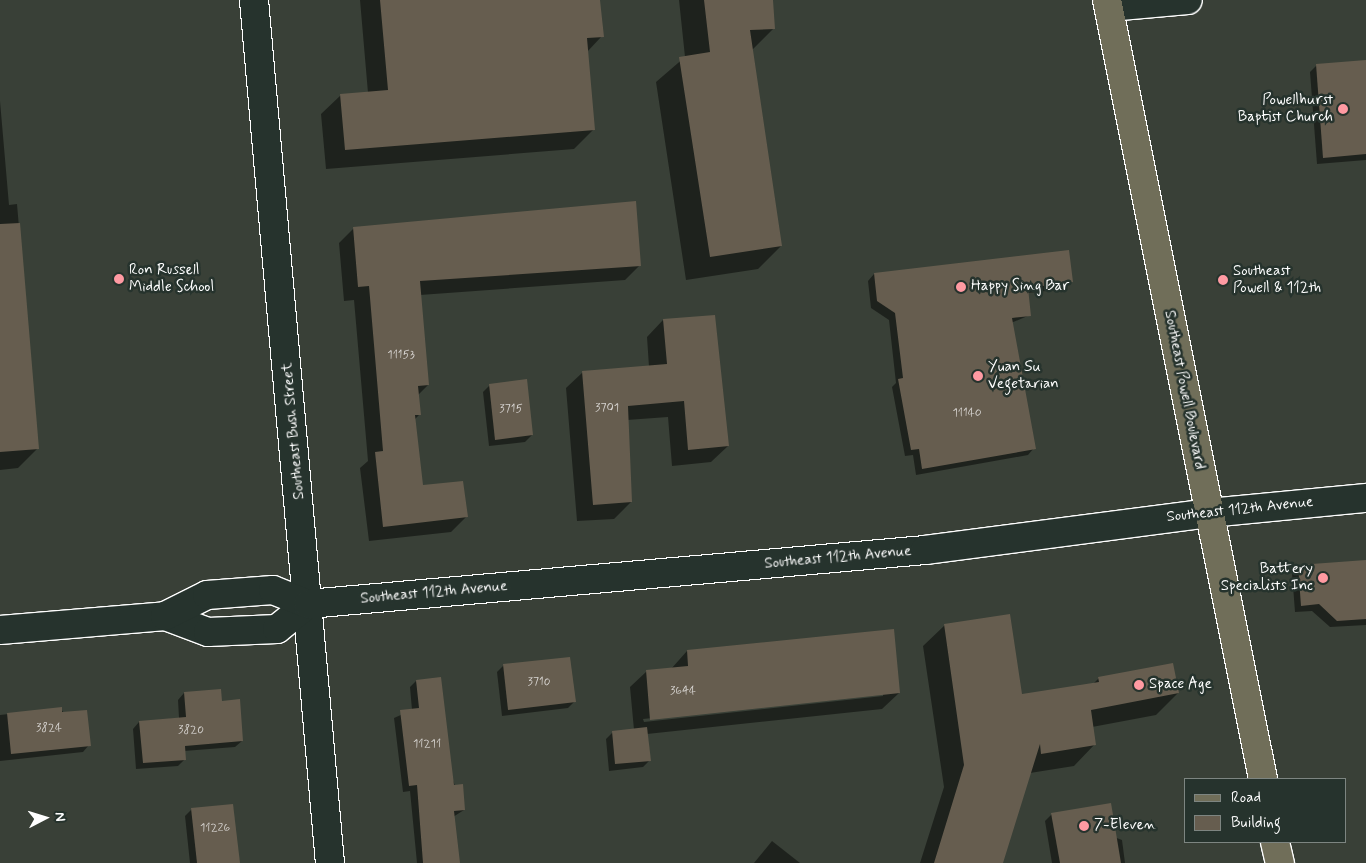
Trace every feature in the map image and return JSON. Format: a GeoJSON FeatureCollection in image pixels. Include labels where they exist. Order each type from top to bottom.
{"type":"FeatureCollection","features":[{"type":"Feature","properties":{"kind":"main road","name":"Southeast Powell Boulevard"},"geometry":{"type":"LineString","coordinates":[[1108,3],[1263,778]]}},
{"type":"Feature","properties":{"kind":"main road"},"geometry":{"type":"LineString","coordinates":[[1276,843],[1280,863]]}},
{"type":"Feature","properties":{"kind":"street","name":"Southeast Bush Street"},"geometry":{"type":"LineString","coordinates":[[254,0],[330,863]]}},
{"type":"Feature","properties":{"kind":"street"},"geometry":{"type":"LineString","coordinates":[[1108,3],[1188,0]]}},
{"type":"Feature","properties":{"kind":"street","name":"Southeast 112th Avenue"},"geometry":{"type":"LineString","coordinates":[[0,630],[165,616],[217,594],[274,590],[308,604],[926,550],[1209,513],[1366,498]]}},
{"type":"Feature","properties":{"kind":"street","name":"Southeast 112th Avenue"},"geometry":{"type":"LineString","coordinates":[[165,616],[208,632],[277,629],[308,604]]}},
{"type":"Feature","properties":{"kind":"building"},"geometry":{"type":"Polygon","coordinates":[[[380,0],[600,0],[604,37],[587,38],[595,130],[345,150],[340,94],[388,90],[380,0]]]}},
{"type":"Feature","properties":{"kind":"building"},"geometry":{"type":"Polygon","coordinates":[[[704,0],[773,0],[775,29],[750,30],[782,246],[710,257],[679,57],[710,52],[704,0]]]}},
{"type":"Feature","properties":{"kind":"building","name":"Powellhurst Baptist Church"},"geometry":{"type":"Polygon","coordinates":[[[1366,60],[1366,154],[1323,158],[1316,64],[1366,60]]]}},
{"type":"Feature","properties":{"kind":"building"},"geometry":{"type":"Polygon","coordinates":[[[636,201],[641,266],[420,281],[429,385],[418,386],[421,415],[415,415],[423,485],[463,481],[468,517],[383,527],[375,452],[383,451],[369,286],[358,287],[353,227],[636,201]]]}},
{"type":"Feature","properties":{"kind":"building"},"geometry":{"type":"Polygon","coordinates":[[[20,223],[39,449],[0,452],[0,224],[20,223]]]}},
{"type":"Feature","properties":{"kind":"building"},"geometry":{"type":"Polygon","coordinates":[[[1069,250],[1073,282],[1028,288],[1031,316],[1012,318],[1036,449],[922,469],[919,449],[911,450],[898,379],[903,378],[895,313],[877,301],[874,273],[1069,250]]]}},
{"type":"Feature","properties":{"kind":"building"},"geometry":{"type":"Polygon","coordinates":[[[715,315],[729,446],[688,450],[684,401],[628,406],[632,502],[593,505],[582,371],[667,364],[663,319],[715,315]]]}},
{"type":"Feature","properties":{"kind":"building"},"geometry":{"type":"Polygon","coordinates":[[[527,379],[533,435],[495,440],[489,384],[527,379]]]}},
{"type":"Feature","properties":{"kind":"building"},"geometry":{"type":"Polygon","coordinates":[[[1366,560],[1366,619],[1337,621],[1319,604],[1301,606],[1298,565],[1366,560]]]}},
{"type":"Feature","properties":{"kind":"building"},"geometry":{"type":"Polygon","coordinates":[[[1010,614],[1022,694],[1099,682],[1098,677],[1173,663],[1179,693],[1091,710],[1096,745],[1041,754],[1040,744],[1003,863],[934,863],[964,765],[944,624],[1010,614]]]}},
{"type":"Feature","properties":{"kind":"building"},"geometry":{"type":"Polygon","coordinates":[[[894,629],[900,693],[650,720],[646,670],[688,666],[687,650],[894,629]]]}},
{"type":"Feature","properties":{"kind":"building"},"geometry":{"type":"Polygon","coordinates":[[[570,657],[576,702],[508,710],[503,664],[570,657]]]}},
{"type":"Feature","properties":{"kind":"building"},"geometry":{"type":"Polygon","coordinates":[[[441,677],[454,785],[463,784],[465,810],[454,811],[460,863],[423,863],[417,785],[409,786],[400,710],[419,708],[416,680],[441,677]]]}},
{"type":"Feature","properties":{"kind":"building"},"geometry":{"type":"Polygon","coordinates":[[[221,689],[222,701],[240,699],[243,741],[185,746],[186,760],[143,763],[139,721],[186,717],[184,692],[221,689]]]}},
{"type":"Feature","properties":{"kind":"building"},"geometry":{"type":"Polygon","coordinates":[[[62,707],[62,712],[87,710],[91,746],[11,754],[7,713],[62,707]]]}},
{"type":"Feature","properties":{"kind":"building"},"geometry":{"type":"Polygon","coordinates":[[[647,727],[651,761],[615,764],[612,731],[647,727]]]}},
{"type":"Feature","properties":{"kind":"building","name":"7-Eleven"},"geometry":{"type":"Polygon","coordinates":[[[1111,803],[1121,863],[1060,863],[1051,813],[1111,803]]]}},
{"type":"Feature","properties":{"kind":"building"},"geometry":{"type":"Polygon","coordinates":[[[233,804],[240,863],[197,863],[191,808],[233,804]]]}},
{"type":"Feature","properties":{"kind":"place","name":"Powellhurst Baptist Church"},"geometry":{"type":"Point","coordinates":[1343,109]}},
{"type":"Feature","properties":{"kind":"place","name":"Ron Russell Middle School"},"geometry":{"type":"Point","coordinates":[119,279]}},
{"type":"Feature","properties":{"kind":"place","name":"Southeast Powell & 112th"},"geometry":{"type":"Point","coordinates":[1223,280]}},
{"type":"Feature","properties":{"kind":"place","name":"Happy Sing Bar"},"geometry":{"type":"Point","coordinates":[961,287]}},
{"type":"Feature","properties":{"kind":"place","name":"Yuan Su Vegetarian"},"geometry":{"type":"Point","coordinates":[978,376]}},
{"type":"Feature","properties":{"kind":"place","name":"Battery Specialists Inc"},"geometry":{"type":"Point","coordinates":[1323,578]}},
{"type":"Feature","properties":{"kind":"place","name":"Space Age"},"geometry":{"type":"Point","coordinates":[1139,685]}},
{"type":"Feature","properties":{"kind":"place","name":"7-Eleven"},"geometry":{"type":"Point","coordinates":[1084,826]}}]}
